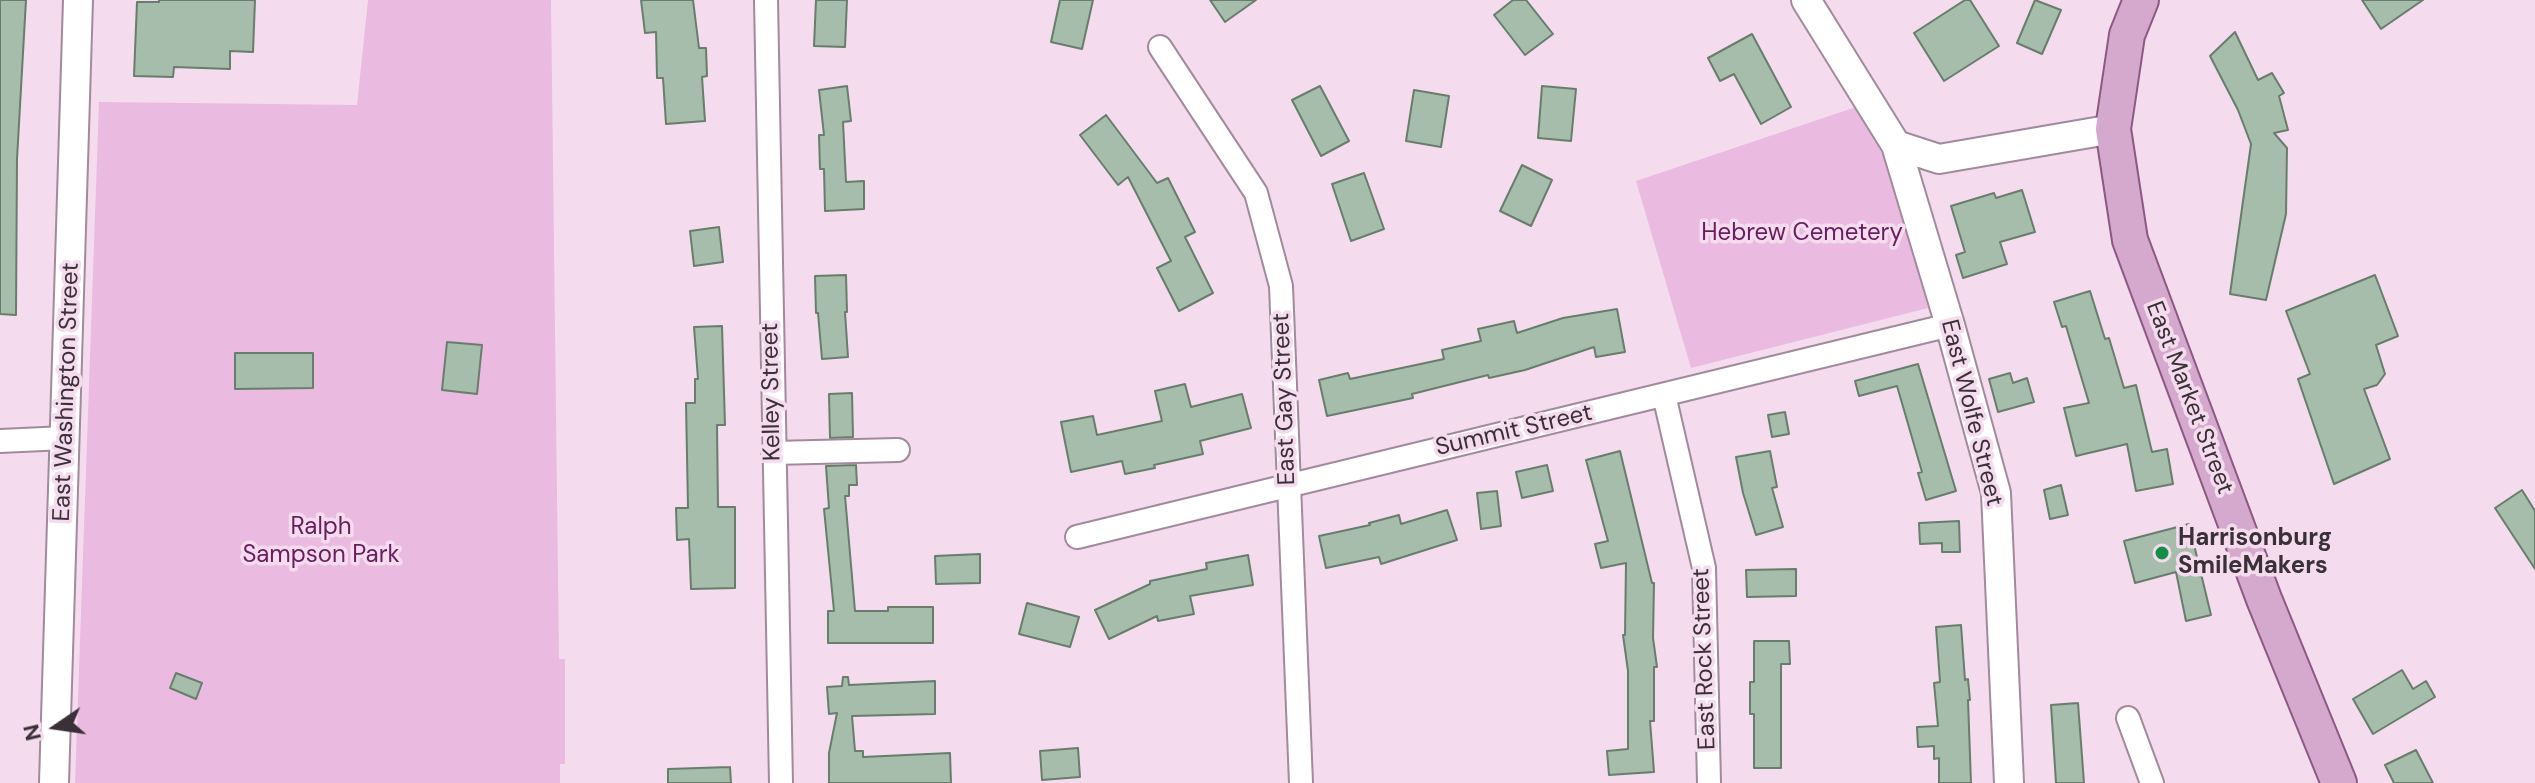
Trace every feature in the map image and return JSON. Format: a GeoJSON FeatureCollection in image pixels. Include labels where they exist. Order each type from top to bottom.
{"type":"FeatureCollection","features":[{"type":"Feature","properties":{"kind":"main road","name":"East Market Street"},"geometry":{"type":"LineString","coordinates":[[2141,0],[2127,35],[2113,129],[2130,240],[2264,599],[2339,783]]}},
{"type":"Feature","properties":{"kind":"street","name":"East Washington Street"},"geometry":{"type":"LineString","coordinates":[[54,783],[78,0]]}},
{"type":"Feature","properties":{"kind":"street","name":"Kelley Street"},"geometry":{"type":"LineString","coordinates":[[766,0],[781,783]]}},
{"type":"Feature","properties":{"kind":"street","name":"East Wolfe Street"},"geometry":{"type":"LineString","coordinates":[[1806,0],[1896,145],[1996,493],[2009,783]]}},
{"type":"Feature","properties":{"kind":"street","name":"East Gay Street"},"geometry":{"type":"LineString","coordinates":[[1160,47],[1256,193],[1281,286],[1301,783]]}},
{"type":"Feature","properties":{"kind":"street"},"geometry":{"type":"LineString","coordinates":[[1896,145],[1939,159],[2113,129]]}},
{"type":"Feature","properties":{"kind":"street","name":"Summit Street"},"geometry":{"type":"LineString","coordinates":[[1077,537],[1950,325]]}},
{"type":"Feature","properties":{"kind":"street","name":"East Rock Street"},"geometry":{"type":"LineString","coordinates":[[1664,395],[1704,568],[1709,783]]}},
{"type":"Feature","properties":{"kind":"street"},"geometry":{"type":"LineString","coordinates":[[0,441],[65,438]]}},
{"type":"Feature","properties":{"kind":"street"},"geometry":{"type":"LineString","coordinates":[[773,453],[898,450]]}},
{"type":"Feature","properties":{"kind":"street"},"geometry":{"type":"LineString","coordinates":[[2128,718],[2152,783]]}},
{"type":"Feature","properties":{"kind":"green space","name":"Ralph Sampson Park"},"geometry":{"type":"Polygon","coordinates":[[[368,0],[551,0],[559,659],[565,659],[565,764],[560,764],[560,783],[75,783],[99,102],[357,105],[368,0]]]}},
{"type":"Feature","properties":{"kind":"green space","name":"Hebrew Cemetery"},"geometry":{"type":"Polygon","coordinates":[[[1859,106],[1892,175],[1928,308],[1691,368],[1636,181],[1859,106]]]}},
{"type":"Feature","properties":{"kind":"building"},"geometry":{"type":"Polygon","coordinates":[[[0,0],[26,0],[17,159],[16,315],[0,314],[0,0]]]}},
{"type":"Feature","properties":{"kind":"building"},"geometry":{"type":"Polygon","coordinates":[[[255,0],[253,52],[230,51],[230,69],[174,67],[173,77],[134,76],[137,2],[255,0]]]}},
{"type":"Feature","properties":{"kind":"building"},"geometry":{"type":"Polygon","coordinates":[[[641,0],[693,0],[699,48],[706,48],[707,76],[702,77],[705,121],[666,124],[663,78],[657,78],[656,32],[645,33],[641,0]]]}},
{"type":"Feature","properties":{"kind":"building"},"geometry":{"type":"Polygon","coordinates":[[[816,0],[847,0],[845,47],[814,46],[816,0]]]}},
{"type":"Feature","properties":{"kind":"building"},"geometry":{"type":"Polygon","coordinates":[[[1060,0],[1093,0],[1082,49],[1051,42],[1060,0]]]}},
{"type":"Feature","properties":{"kind":"building"},"geometry":{"type":"Polygon","coordinates":[[[1210,0],[1256,0],[1225,22],[1210,0]]]}},
{"type":"Feature","properties":{"kind":"building"},"geometry":{"type":"Polygon","coordinates":[[[1513,0],[1526,0],[1553,34],[1525,55],[1494,15],[1513,0]]]}},
{"type":"Feature","properties":{"kind":"building"},"geometry":{"type":"Polygon","coordinates":[[[1965,0],[1970,0],[1999,46],[1944,81],[1914,33],[1965,0]]]}},
{"type":"Feature","properties":{"kind":"building"},"geometry":{"type":"Polygon","coordinates":[[[2035,0],[2061,10],[2042,54],[2017,43],[2035,0]]]}},
{"type":"Feature","properties":{"kind":"building"},"geometry":{"type":"Polygon","coordinates":[[[2362,0],[2423,0],[2381,29],[2362,0]]]}},
{"type":"Feature","properties":{"kind":"building"},"geometry":{"type":"Polygon","coordinates":[[[2235,32],[2258,80],[2272,73],[2284,93],[2279,96],[2288,130],[2274,133],[2287,148],[2286,214],[2266,300],[2230,294],[2251,144],[2238,110],[2210,56],[2235,32]]]}},
{"type":"Feature","properties":{"kind":"building"},"geometry":{"type":"Polygon","coordinates":[[[1752,34],[1791,107],[1761,124],[1734,74],[1720,81],[1708,58],[1752,34]]]}},
{"type":"Feature","properties":{"kind":"building"},"geometry":{"type":"Polygon","coordinates":[[[847,86],[851,121],[843,122],[846,182],[864,181],[864,209],[825,211],[824,169],[820,169],[819,135],[824,135],[819,90],[847,86]]]}},
{"type":"Feature","properties":{"kind":"building"},"geometry":{"type":"Polygon","coordinates":[[[1320,86],[1349,141],[1321,156],[1292,100],[1320,86]]]}},
{"type":"Feature","properties":{"kind":"building"},"geometry":{"type":"Polygon","coordinates":[[[1542,86],[1576,89],[1571,141],[1538,138],[1542,86]]]}},
{"type":"Feature","properties":{"kind":"building"},"geometry":{"type":"Polygon","coordinates":[[[1414,90],[1449,96],[1441,147],[1406,141],[1414,90]]]}},
{"type":"Feature","properties":{"kind":"building"},"geometry":{"type":"Polygon","coordinates":[[[1106,115],[1157,183],[1168,178],[1195,232],[1185,237],[1213,293],[1179,311],[1157,268],[1171,261],[1128,177],[1118,185],[1080,135],[1106,115]]]}},
{"type":"Feature","properties":{"kind":"building"},"geometry":{"type":"Polygon","coordinates":[[[1522,165],[1552,180],[1531,226],[1500,211],[1522,165]]]}},
{"type":"Feature","properties":{"kind":"building"},"geometry":{"type":"Polygon","coordinates":[[[1364,173],[1384,229],[1351,241],[1332,184],[1364,173]]]}},
{"type":"Feature","properties":{"kind":"building"},"geometry":{"type":"Polygon","coordinates":[[[2022,190],[2035,232],[2000,242],[2007,264],[1963,278],[1956,255],[1965,252],[1951,206],[1994,193],[1996,198],[2022,190]]]}},
{"type":"Feature","properties":{"kind":"building"},"geometry":{"type":"Polygon","coordinates":[[[719,227],[723,262],[694,266],[690,231],[719,227]]]}},
{"type":"Feature","properties":{"kind":"building"},"geometry":{"type":"Polygon","coordinates":[[[846,275],[848,357],[822,359],[815,276],[846,275]]]}},
{"type":"Feature","properties":{"kind":"building"},"geometry":{"type":"Polygon","coordinates":[[[2375,275],[2398,336],[2376,345],[2385,374],[2377,385],[2364,389],[2390,459],[2334,484],[2298,379],[2310,374],[2286,311],[2375,275]]]}},
{"type":"Feature","properties":{"kind":"building"},"geometry":{"type":"Polygon","coordinates":[[[2090,291],[2124,388],[2136,385],[2152,452],[2167,449],[2173,484],[2136,491],[2127,444],[2076,456],[2064,408],[2089,403],[2066,326],[2062,327],[2054,302],[2090,291]]]}},
{"type":"Feature","properties":{"kind":"building"},"geometry":{"type":"Polygon","coordinates":[[[1617,309],[1625,352],[1596,357],[1594,347],[1525,370],[1489,378],[1488,375],[1412,394],[1413,398],[1327,416],[1319,380],[1348,373],[1350,379],[1444,359],[1442,350],[1481,341],[1478,329],[1514,321],[1517,333],[1563,318],[1617,309]]]}},
{"type":"Feature","properties":{"kind":"building"},"geometry":{"type":"Polygon","coordinates":[[[722,326],[725,425],[717,425],[718,507],[735,507],[735,588],[691,589],[689,539],[677,540],[676,508],[688,508],[686,403],[695,403],[695,379],[698,379],[694,327],[722,326]]]}},
{"type":"Feature","properties":{"kind":"building"},"geometry":{"type":"Polygon","coordinates":[[[447,342],[482,345],[477,394],[442,390],[447,342]]]}},
{"type":"Feature","properties":{"kind":"building"},"geometry":{"type":"Polygon","coordinates":[[[235,353],[313,353],[313,388],[235,389],[235,353]]]}},
{"type":"Feature","properties":{"kind":"building"},"geometry":{"type":"Polygon","coordinates":[[[1918,364],[1956,491],[1926,500],[1918,473],[1922,472],[1897,386],[1859,396],[1855,381],[1918,364]]]}},
{"type":"Feature","properties":{"kind":"building"},"geometry":{"type":"Polygon","coordinates":[[[2010,373],[2013,383],[2027,378],[2034,402],[1998,412],[1989,379],[2010,373]]]}},
{"type":"Feature","properties":{"kind":"building"},"geometry":{"type":"Polygon","coordinates":[[[1185,384],[1191,407],[1242,394],[1251,428],[1200,441],[1203,454],[1154,465],[1155,468],[1125,474],[1122,461],[1071,472],[1061,422],[1093,416],[1097,435],[1162,421],[1155,391],[1185,384]]]}},
{"type":"Feature","properties":{"kind":"building"},"geometry":{"type":"Polygon","coordinates":[[[852,393],[853,437],[830,438],[829,394],[852,393]]]}},
{"type":"Feature","properties":{"kind":"building"},"geometry":{"type":"Polygon","coordinates":[[[1785,412],[1789,434],[1772,437],[1768,415],[1785,412]]]}},
{"type":"Feature","properties":{"kind":"building"},"geometry":{"type":"Polygon","coordinates":[[[1620,451],[1654,583],[1653,638],[1657,667],[1654,667],[1654,721],[1650,721],[1654,772],[1609,775],[1607,751],[1628,749],[1628,671],[1623,635],[1626,563],[1601,568],[1595,544],[1608,541],[1586,460],[1620,451]]]}},
{"type":"Feature","properties":{"kind":"building"},"geometry":{"type":"Polygon","coordinates":[[[1770,451],[1777,487],[1772,488],[1783,527],[1756,535],[1736,457],[1770,451]]]}},
{"type":"Feature","properties":{"kind":"building"},"geometry":{"type":"Polygon","coordinates":[[[856,465],[857,485],[849,485],[849,496],[845,496],[855,611],[933,607],[933,643],[828,643],[828,611],[834,611],[824,509],[829,508],[826,466],[856,465]]]}},
{"type":"Feature","properties":{"kind":"building"},"geometry":{"type":"Polygon","coordinates":[[[1547,465],[1553,491],[1522,498],[1516,472],[1547,465]]]}},
{"type":"Feature","properties":{"kind":"building"},"geometry":{"type":"Polygon","coordinates":[[[2061,485],[2068,515],[2050,519],[2044,490],[2061,485]]]}},
{"type":"Feature","properties":{"kind":"building"},"geometry":{"type":"Polygon","coordinates":[[[2522,490],[2535,511],[2535,569],[2495,508],[2522,490]]]}},
{"type":"Feature","properties":{"kind":"building"},"geometry":{"type":"Polygon","coordinates":[[[1497,491],[1501,526],[1481,529],[1477,493],[1497,491]]]}},
{"type":"Feature","properties":{"kind":"building"},"geometry":{"type":"Polygon","coordinates":[[[1447,510],[1457,540],[1381,564],[1379,557],[1326,568],[1319,536],[1399,515],[1401,524],[1447,510]]]}},
{"type":"Feature","properties":{"kind":"building"},"geometry":{"type":"Polygon","coordinates":[[[1959,521],[1960,552],[1942,552],[1942,543],[1920,544],[1919,523],[1959,521]]]}},
{"type":"Feature","properties":{"kind":"building","name":"Harrisonburg SmileMakers"},"geometry":{"type":"Polygon","coordinates":[[[2189,524],[2211,615],[2186,621],[2176,572],[2135,583],[2124,541],[2189,524]]]}},
{"type":"Feature","properties":{"kind":"building"},"geometry":{"type":"Polygon","coordinates":[[[980,554],[980,583],[936,584],[935,556],[980,554]]]}},
{"type":"Feature","properties":{"kind":"building"},"geometry":{"type":"Polygon","coordinates":[[[1248,555],[1253,585],[1190,596],[1194,614],[1158,621],[1157,616],[1109,639],[1095,610],[1150,584],[1150,581],[1207,569],[1206,563],[1248,555]]]}},
{"type":"Feature","properties":{"kind":"building"},"geometry":{"type":"Polygon","coordinates":[[[1796,569],[1796,596],[1747,597],[1746,570],[1796,569]]]}},
{"type":"Feature","properties":{"kind":"building"},"geometry":{"type":"Polygon","coordinates":[[[1027,603],[1079,617],[1070,647],[1019,634],[1027,603]]]}},
{"type":"Feature","properties":{"kind":"building"},"geometry":{"type":"Polygon","coordinates":[[[1961,625],[1965,680],[1968,679],[1970,700],[1971,783],[1939,783],[1939,758],[1934,759],[1934,746],[1918,747],[1917,727],[1938,726],[1934,683],[1940,682],[1936,627],[1961,625]]]}},
{"type":"Feature","properties":{"kind":"building"},"geometry":{"type":"Polygon","coordinates":[[[1754,641],[1789,641],[1790,664],[1781,664],[1781,768],[1754,768],[1754,714],[1750,714],[1750,682],[1754,682],[1754,641]]]}},
{"type":"Feature","properties":{"kind":"building"},"geometry":{"type":"Polygon","coordinates":[[[2402,670],[2413,689],[2426,681],[2435,697],[2373,734],[2353,699],[2402,670]]]}},
{"type":"Feature","properties":{"kind":"building"},"geometry":{"type":"Polygon","coordinates":[[[176,673],[202,683],[196,699],[170,688],[176,673]]]}},
{"type":"Feature","properties":{"kind":"building"},"geometry":{"type":"Polygon","coordinates":[[[843,677],[848,677],[849,685],[935,681],[935,714],[852,716],[855,751],[863,751],[863,757],[950,753],[951,783],[829,783],[829,753],[837,713],[829,714],[827,687],[842,686],[843,677]]]}},
{"type":"Feature","properties":{"kind":"building"},"geometry":{"type":"Polygon","coordinates":[[[2078,703],[2084,783],[2056,783],[2051,705],[2078,703]]]}},
{"type":"Feature","properties":{"kind":"building"},"geometry":{"type":"Polygon","coordinates":[[[1078,748],[1080,777],[1042,780],[1040,751],[1078,748]]]}},
{"type":"Feature","properties":{"kind":"building"},"geometry":{"type":"Polygon","coordinates":[[[2416,750],[2433,783],[2394,783],[2385,765],[2416,750]]]}},
{"type":"Feature","properties":{"kind":"building"},"geometry":{"type":"Polygon","coordinates":[[[730,767],[731,783],[668,783],[668,769],[730,767]]]}},
{"type":"Feature","properties":{"kind":"place","name":"Harrisonburg SmileMakers"},"geometry":{"type":"Point","coordinates":[2162,553]}}]}
